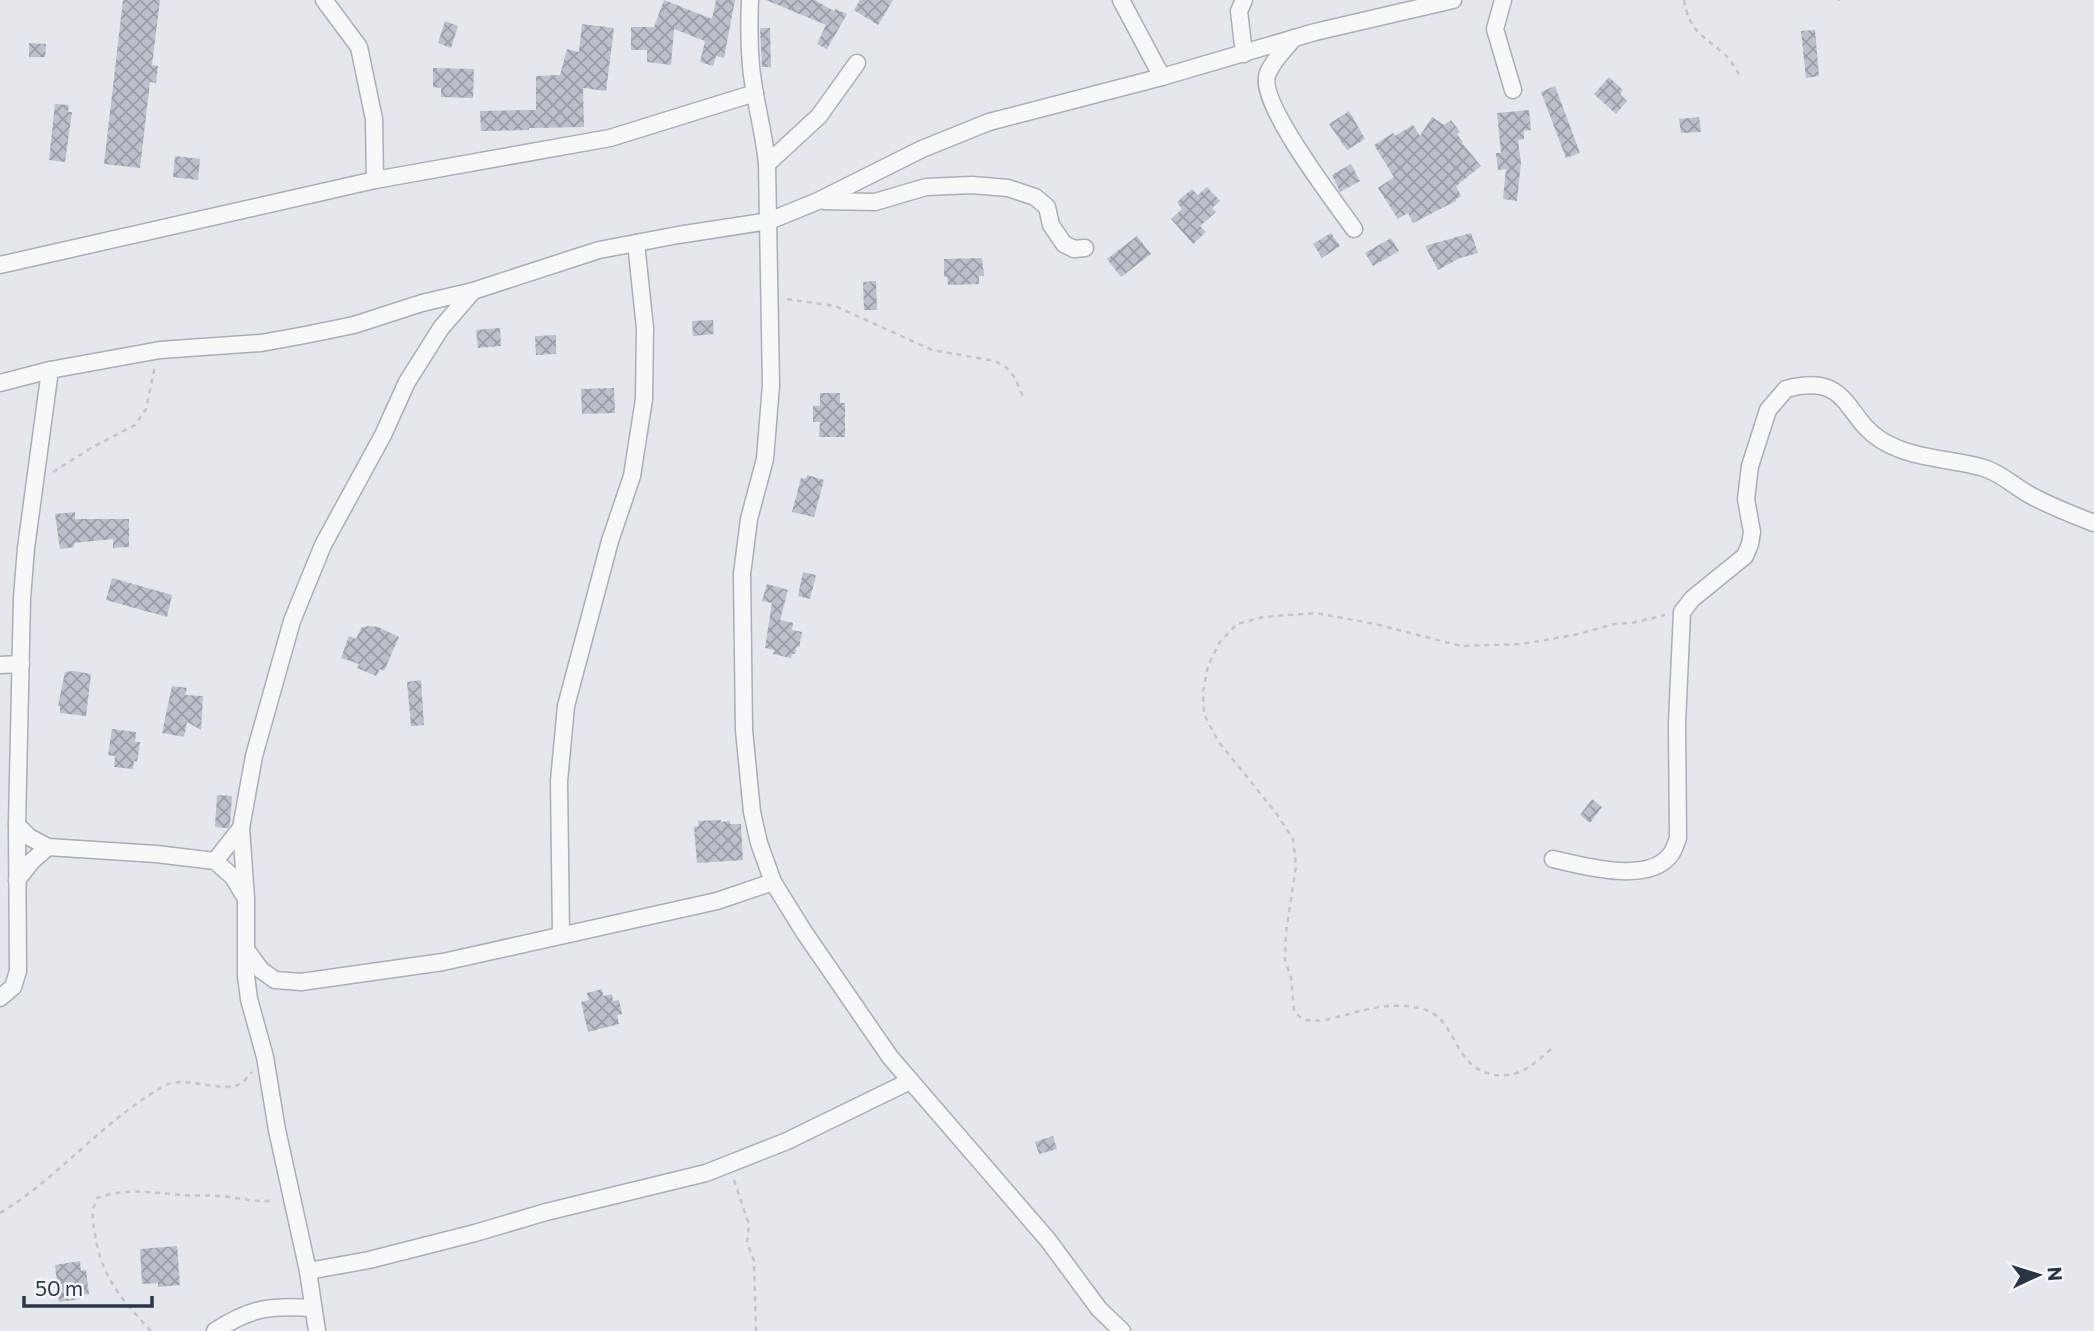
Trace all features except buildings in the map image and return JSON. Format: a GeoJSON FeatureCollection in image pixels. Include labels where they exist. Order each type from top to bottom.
{"type":"FeatureCollection","features":[{"type":"Feature","properties":{"kind":"street"},"geometry":{"type":"LineString","coordinates":[[324,0],[359,47],[374,119],[375,180]]}},
{"type":"Feature","properties":{"kind":"street"},"geometry":{"type":"LineString","coordinates":[[750,0],[748,36],[767,164],[771,386],[765,458],[749,519],[741,574],[744,730],[752,812],[759,843],[773,882],[890,1057],[1048,1240],[1099,1309],[1122,1331]]}},
{"type":"Feature","properties":{"kind":"street"},"geometry":{"type":"LineString","coordinates":[[1121,0],[1162,77]]}},
{"type":"Feature","properties":{"kind":"street"},"geometry":{"type":"LineString","coordinates":[[0,383],[50,370],[160,350],[261,342],[354,325],[422,303],[473,291],[599,250],[769,221],[818,201],[922,149],[989,122],[1162,77],[1294,38],[1453,0]]}},
{"type":"Feature","properties":{"kind":"street"},"geometry":{"type":"LineString","coordinates":[[1503,0],[1495,29],[1513,90]]}},
{"type":"Feature","properties":{"kind":"street"},"geometry":{"type":"LineString","coordinates":[[1239,4],[1244,54]]}},
{"type":"Feature","properties":{"kind":"street"},"geometry":{"type":"LineString","coordinates":[[1294,38],[1267,73],[1266,82],[1271,102],[1287,133],[1354,229]]}},
{"type":"Feature","properties":{"kind":"street"},"geometry":{"type":"LineString","coordinates":[[767,164],[819,116],[857,62]]}},
{"type":"Feature","properties":{"kind":"street"},"geometry":{"type":"LineString","coordinates":[[0,265],[375,180],[610,138],[755,93]]}},
{"type":"Feature","properties":{"kind":"street"},"geometry":{"type":"LineString","coordinates":[[818,201],[876,202],[926,187],[972,185],[1008,188],[1035,197],[1047,207],[1051,225],[1063,244],[1085,248]]}},
{"type":"Feature","properties":{"kind":"street"},"geometry":{"type":"LineString","coordinates":[[561,935],[559,782],[566,706],[610,541],[632,476],[644,399],[645,328],[636,243]]}},
{"type":"Feature","properties":{"kind":"street"},"geometry":{"type":"LineString","coordinates":[[317,1331],[308,1271],[290,1192],[265,1056],[246,976],[246,898],[242,828],[254,756],[292,621],[323,545],[383,435],[407,382],[441,328],[473,291]]}},
{"type":"Feature","properties":{"kind":"street"},"geometry":{"type":"LineString","coordinates":[[0,998],[13,987],[18,971],[17,825],[22,598],[26,548],[50,370]]}},
{"type":"Feature","properties":{"kind":"street"},"geometry":{"type":"LineString","coordinates":[[1553,859],[1597,869],[1649,870],[1671,854],[1678,838],[1677,723],[1682,612],[1692,599],[1745,556],[1752,532],[1746,499],[1750,467],[1768,411],[1786,389],[1815,386],[1830,390],[1845,398],[1866,428],[1900,451],[1984,468],[2031,496],[2094,523]]}},
{"type":"Feature","properties":{"kind":"street"},"geometry":{"type":"LineString","coordinates":[[0,665],[21,664]]}},
{"type":"Feature","properties":{"kind":"street"},"geometry":{"type":"LineString","coordinates":[[17,825],[29,837],[48,847],[215,861],[233,877],[246,898]]}},
{"type":"Feature","properties":{"kind":"street"},"geometry":{"type":"LineString","coordinates":[[215,861],[242,828]]}},
{"type":"Feature","properties":{"kind":"street"},"geometry":{"type":"LineString","coordinates":[[0,846],[17,845]]}},
{"type":"Feature","properties":{"kind":"street"},"geometry":{"type":"LineString","coordinates":[[17,880],[48,847]]}},
{"type":"Feature","properties":{"kind":"street"},"geometry":{"type":"LineString","coordinates":[[247,951],[261,970],[275,980],[301,982],[443,962],[717,901],[773,882]]}},
{"type":"Feature","properties":{"kind":"street"},"geometry":{"type":"LineString","coordinates":[[308,1271],[369,1260],[546,1212],[678,1181],[787,1142],[911,1081]]}},
{"type":"Feature","properties":{"kind":"street"},"geometry":{"type":"LineString","coordinates":[[215,1331],[256,1309],[279,1306],[312,1308]]}},
{"type":"Feature","properties":{"kind":"path"},"geometry":{"type":"LineString","coordinates":[[1684,0],[1688,19],[1696,32],[1726,54],[1740,76]]}},
{"type":"Feature","properties":{"kind":"path"},"geometry":{"type":"LineString","coordinates":[[769,298],[835,306],[932,350],[995,361],[1007,368],[1020,385],[1024,399]]}},
{"type":"Feature","properties":{"kind":"path"},"geometry":{"type":"LineString","coordinates":[[36,481],[135,425],[146,409],[160,350]]}},
{"type":"Feature","properties":{"kind":"path"},"geometry":{"type":"LineString","coordinates":[[1551,1049],[1528,1069],[1507,1076],[1491,1074],[1474,1068],[1435,1014],[1425,1009],[1402,1005],[1315,1021],[1303,1020],[1294,1011],[1291,978],[1285,960],[1286,932],[1296,866],[1293,839],[1276,813],[1218,741],[1204,714],[1203,691],[1208,666],[1219,643],[1237,624],[1263,617],[1315,613],[1375,624],[1461,646],[1522,644],[1682,612]]}},
{"type":"Feature","properties":{"kind":"path"},"geometry":{"type":"LineString","coordinates":[[0,1213],[16,1204],[107,1126],[169,1084],[240,1084],[265,1056]]}},
{"type":"Feature","properties":{"kind":"path"},"geometry":{"type":"LineString","coordinates":[[732,1162],[734,1185],[743,1201],[749,1226],[747,1242],[754,1261],[756,1331]]}},
{"type":"Feature","properties":{"kind":"path"},"geometry":{"type":"LineString","coordinates":[[151,1331],[108,1280],[97,1251],[91,1210],[97,1198],[114,1192],[138,1191],[267,1201],[290,1192]]}}]}
